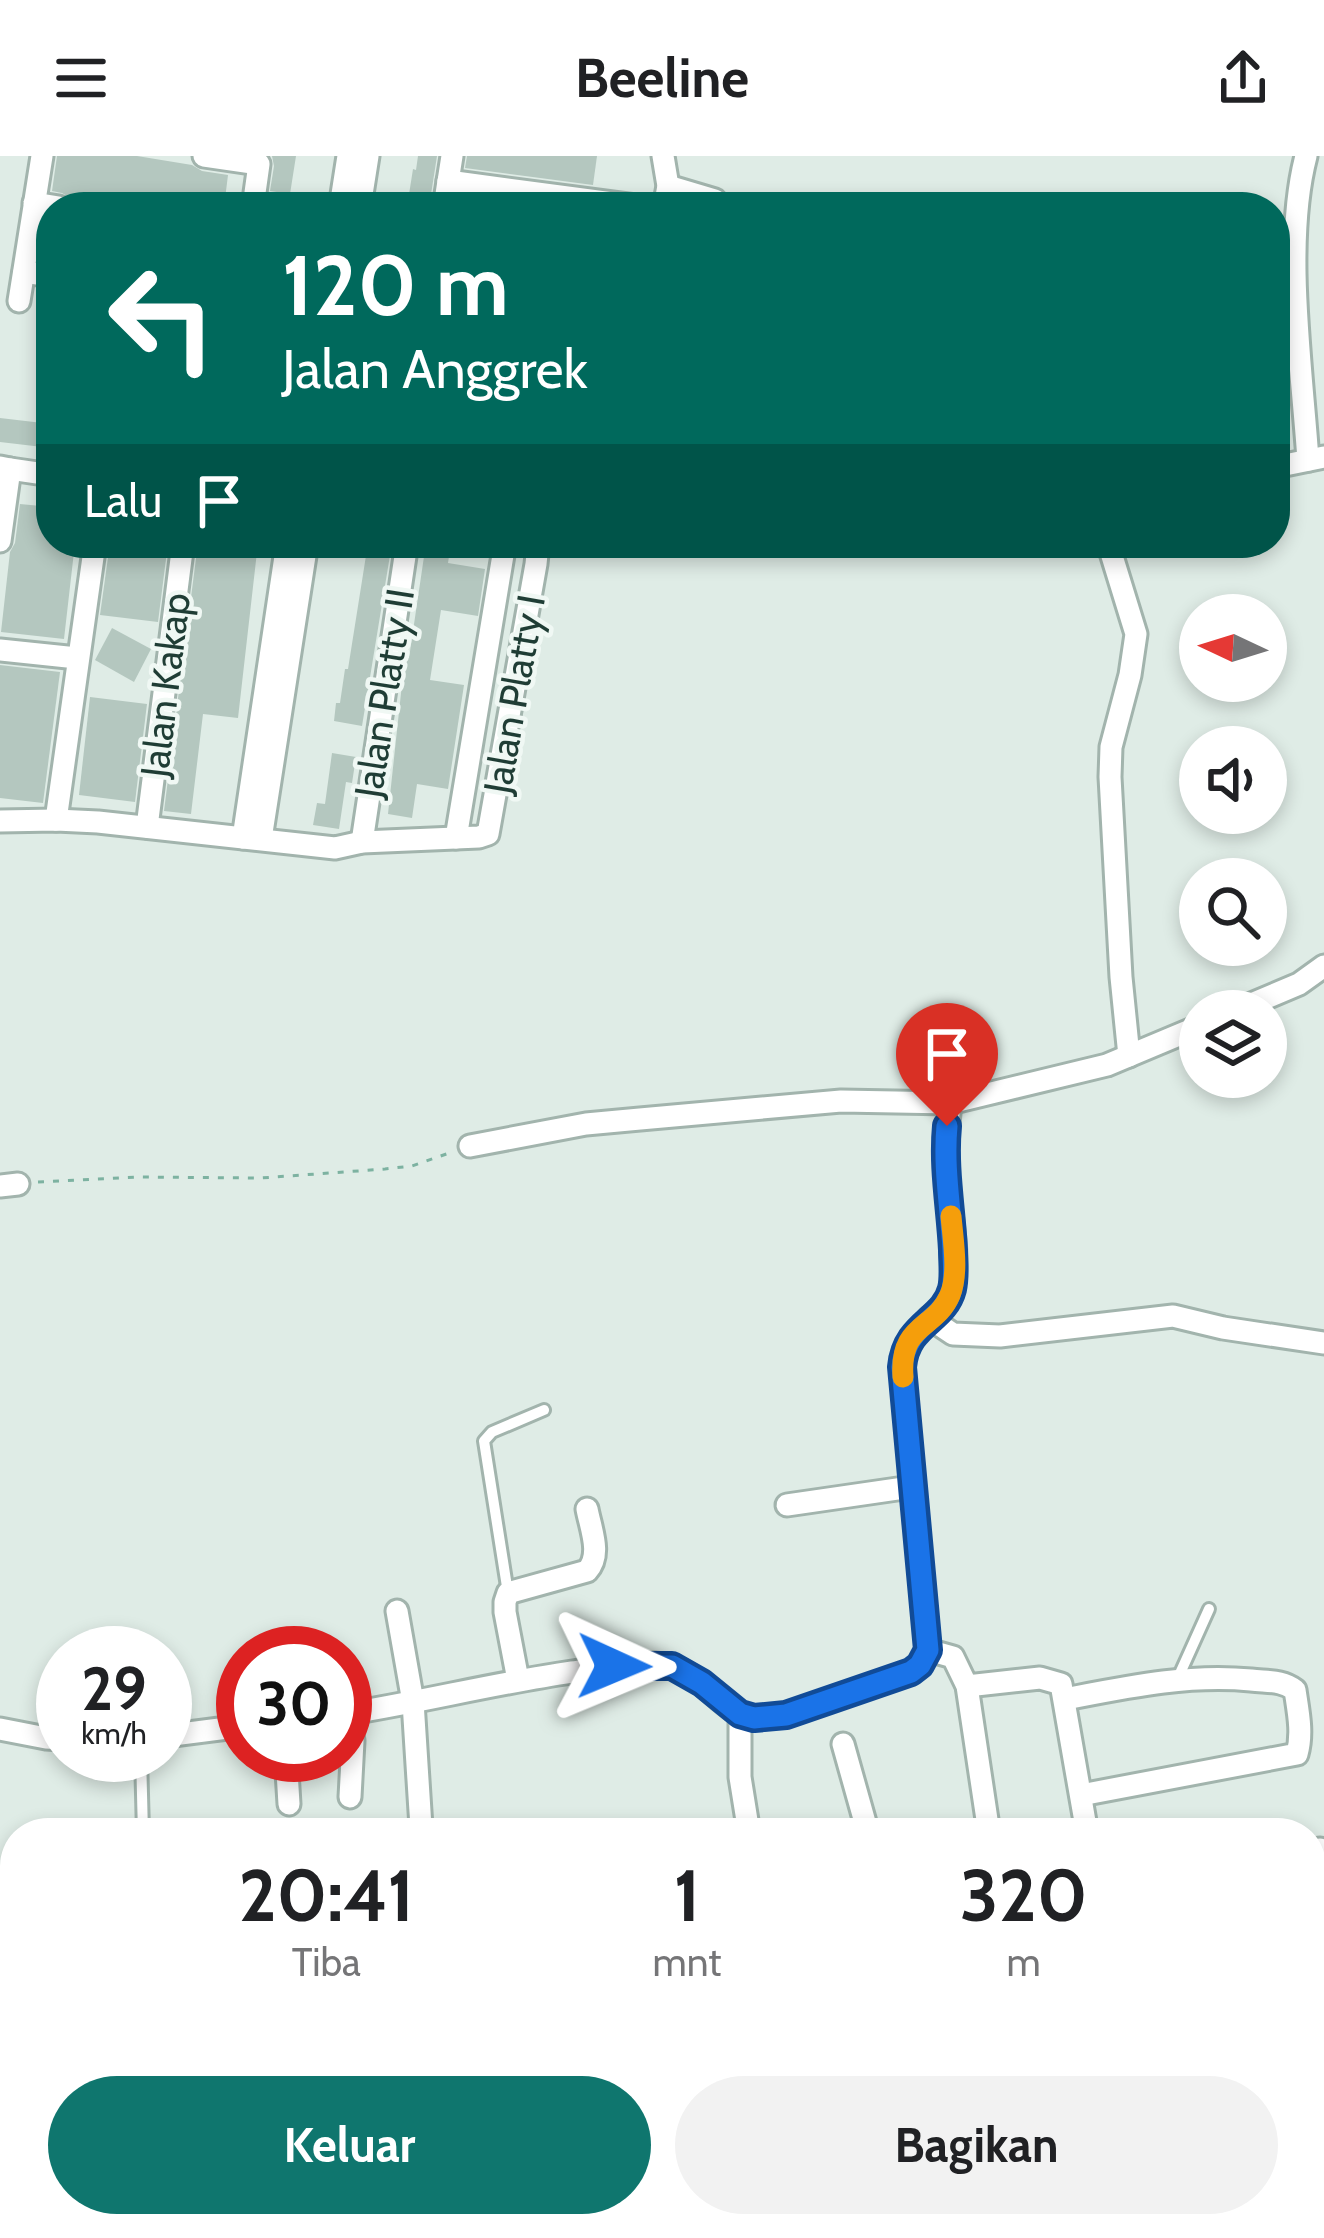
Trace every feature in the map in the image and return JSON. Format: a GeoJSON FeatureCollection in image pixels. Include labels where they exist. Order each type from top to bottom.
{"type":"FeatureCollection","features":[{"type":"Feature","properties":{"kind":"street"},"geometry":{"type":"LineString","coordinates":[[20,301],[42,156]]}},
{"type":"Feature","properties":{"kind":"street"},"geometry":{"type":"LineString","coordinates":[[204,156],[260,160],[255,192]]}},
{"type":"Feature","properties":{"kind":"street"},"geometry":{"type":"LineString","coordinates":[[342,192],[348,156]]}},
{"type":"Feature","properties":{"kind":"street"},"geometry":{"type":"LineString","coordinates":[[362,192],[368,156]]}},
{"type":"Feature","properties":{"kind":"street"},"geometry":{"type":"LineString","coordinates":[[446,192],[452,156]]}},
{"type":"Feature","properties":{"kind":"street"},"geometry":{"type":"LineString","coordinates":[[663,156],[666,192]]}},
{"type":"Feature","properties":{"kind":"street"},"geometry":{"type":"LineString","coordinates":[[1306,156],[1296,229],[1299,332],[1316,459]]}},
{"type":"Feature","properties":{"kind":"street"},"geometry":{"type":"LineString","coordinates":[[448,182],[526,192]]}},
{"type":"Feature","properties":{"kind":"street"},"geometry":{"type":"LineString","coordinates":[[24,272],[36,274]]}},
{"type":"Feature","properties":{"kind":"street"},"geometry":{"type":"LineString","coordinates":[[0,541],[5,468],[36,473]]}},
{"type":"Feature","properties":{"kind":"street"},"geometry":{"type":"LineString","coordinates":[[56,820],[92,558]]}},
{"type":"Feature","properties":{"kind":"street","name":"Jalan Kakap"},"geometry":{"type":"LineString","coordinates":[[147,827],[182,558]]}},
{"type":"Feature","properties":{"kind":"street"},"geometry":{"type":"LineString","coordinates":[[252,839],[285,558]]}},
{"type":"Feature","properties":{"kind":"street"},"geometry":{"type":"LineString","coordinates":[[252,839],[304,558]]}},
{"type":"Feature","properties":{"kind":"street","name":"Jalan Platty II"},"geometry":{"type":"LineString","coordinates":[[362,842],[404,558]]}},
{"type":"Feature","properties":{"kind":"street"},"geometry":{"type":"LineString","coordinates":[[456,838],[503,558]]}},
{"type":"Feature","properties":{"kind":"street","name":"Jalan Platty I"},"geometry":{"type":"LineString","coordinates":[[0,821],[147,827],[335,848],[488,834],[537,558]]}},
{"type":"Feature","properties":{"kind":"street"},"geometry":{"type":"LineString","coordinates":[[1113,558],[1136,634],[1111,747],[1109,777],[1129,1055]]}},
{"type":"Feature","properties":{"kind":"street"},"geometry":{"type":"LineString","coordinates":[[0,650],[77,658]]}},
{"type":"Feature","properties":{"kind":"street"},"geometry":{"type":"LineString","coordinates":[[1285,990],[1324,966]]}},
{"type":"Feature","properties":{"kind":"street"},"geometry":{"type":"LineString","coordinates":[[470,1146],[586,1124],[806,1104],[950,1103],[1107,1065],[1179,1035]]}},
{"type":"Feature","properties":{"kind":"street"},"geometry":{"type":"LineString","coordinates":[[372,1709],[518,1680],[661,1664],[702,1683],[740,1714],[767,1718],[911,1672],[920,1665],[928,1650],[911,1487],[904,1352],[916,1331],[944,1306],[952,1292],[946,1144],[950,1103]]}},
{"type":"Feature","properties":{"kind":"street"},"geometry":{"type":"LineString","coordinates":[[929,1318],[953,1334],[1000,1336],[1173,1316],[1324,1343]]}},
{"type":"Feature","properties":{"kind":"street"},"geometry":{"type":"LineString","coordinates":[[787,1504],[911,1487]]}},
{"type":"Feature","properties":{"kind":"street"},"geometry":{"type":"LineString","coordinates":[[518,1680],[506,1612],[508,1593],[592,1567],[596,1552],[587,1509]]}},
{"type":"Feature","properties":{"kind":"street"},"geometry":{"type":"LineString","coordinates":[[397,1611],[412,1702],[421,1818]]}},
{"type":"Feature","properties":{"kind":"street"},"geometry":{"type":"LineString","coordinates":[[928,1650],[953,1657],[967,1685],[987,1818]]}},
{"type":"Feature","properties":{"kind":"street"},"geometry":{"type":"LineString","coordinates":[[1065,1699],[1215,1677],[1285,1682],[1295,1690],[1300,1725],[1297,1754],[1081,1796]]}},
{"type":"Feature","properties":{"kind":"street"},"geometry":{"type":"LineString","coordinates":[[967,1685],[1040,1678],[1061,1684],[1085,1818]]}},
{"type":"Feature","properties":{"kind":"street"},"geometry":{"type":"LineString","coordinates":[[740,1714],[740,1777],[747,1818]]}},
{"type":"Feature","properties":{"kind":"street"},"geometry":{"type":"LineString","coordinates":[[0,1729],[36,1736]]}},
{"type":"Feature","properties":{"kind":"street"},"geometry":{"type":"LineString","coordinates":[[843,1744],[864,1818]]}},
{"type":"Feature","properties":{"kind":"street"},"geometry":{"type":"LineString","coordinates":[[288,1782],[289,1804]]}},
{"type":"Feature","properties":{"kind":"street"},"geometry":{"type":"LineString","coordinates":[[350,1798],[351,1782]]}},
{"type":"Feature","properties":{"kind":"lane"},"geometry":{"type":"LineString","coordinates":[[508,1593],[484,1441],[502,1426],[544,1410]]}},
{"type":"Feature","properties":{"kind":"lane"},"geometry":{"type":"LineString","coordinates":[[1177,1680],[1210,1609]]}},
{"type":"Feature","properties":{"kind":"lane"},"geometry":{"type":"LineString","coordinates":[[142,1782],[143,1818]]}},
{"type":"Feature","properties":{"kind":"path"},"geometry":{"type":"LineString","coordinates":[[9,1185],[76,1178],[261,1178],[385,1169],[412,1166],[470,1146]]}},
{"type":"Feature","properties":{"kind":"building"},"geometry":{"type":"Polygon","coordinates":[[[57,156],[137,156],[228,175],[226,192],[52,191],[57,156]]]}},
{"type":"Feature","properties":{"kind":"building"},"geometry":{"type":"Polygon","coordinates":[[[272,156],[296,156],[290,192],[270,191],[272,156]]]}},
{"type":"Feature","properties":{"kind":"building"},"geometry":{"type":"Polygon","coordinates":[[[418,156],[437,156],[431,192],[409,192],[418,156]]]}},
{"type":"Feature","properties":{"kind":"building"},"geometry":{"type":"Polygon","coordinates":[[[467,156],[597,156],[593,185],[465,168],[467,156]]]}},
{"type":"Feature","properties":{"kind":"building"},"geometry":{"type":"Polygon","coordinates":[[[0,418],[36,422],[36,446],[0,442],[0,418]]]}},
{"type":"Feature","properties":{"kind":"building"},"geometry":{"type":"Polygon","coordinates":[[[20,504],[36,506],[36,558],[73,558],[64,639],[1,632],[20,504]]]}},
{"type":"Feature","properties":{"kind":"building"},"geometry":{"type":"Polygon","coordinates":[[[108,558],[166,558],[158,622],[100,615],[108,558]]]}},
{"type":"Feature","properties":{"kind":"building"},"geometry":{"type":"Polygon","coordinates":[[[196,558],[256,558],[238,718],[203,714],[191,814],[164,811],[177,708],[182,708],[177,706],[196,558]]]}},
{"type":"Feature","properties":{"kind":"building"},"geometry":{"type":"Polygon","coordinates":[[[366,558],[390,558],[362,726],[334,721],[348,669],[366,558]]]}},
{"type":"Feature","properties":{"kind":"building"},"geometry":{"type":"Polygon","coordinates":[[[424,558],[449,558],[448,563],[485,569],[478,616],[441,610],[430,680],[464,685],[448,789],[417,784],[412,818],[388,814],[424,558]]]}},
{"type":"Feature","properties":{"kind":"building"},"geometry":{"type":"Polygon","coordinates":[[[112,628],[151,649],[134,682],[95,660],[112,628]]]}},
{"type":"Feature","properties":{"kind":"building"},"geometry":{"type":"Polygon","coordinates":[[[0,665],[60,672],[43,803],[0,798],[0,665]]]}},
{"type":"Feature","properties":{"kind":"building"},"geometry":{"type":"Polygon","coordinates":[[[90,697],[147,704],[135,802],[79,795],[90,697]]]}},
{"type":"Feature","properties":{"kind":"building"},"geometry":{"type":"Polygon","coordinates":[[[332,753],[356,757],[352,783],[346,782],[339,829],[313,825],[317,803],[325,804],[332,753]]]}},
{"type":"Feature","properties":{"kind":"slow traffic"},"geometry":{"type":"LineString","coordinates":[[903,1377],[909,1342],[952,1292],[951,1216]]}},
{"type":"Feature","properties":{"kind":"route"},"geometry":{"type":"LineString","coordinates":[[614,1666],[672,1666],[740,1714],[767,1718],[911,1672],[920,1665],[928,1650],[902,1367],[916,1331],[944,1306],[952,1292],[947,1126]]}}]}
